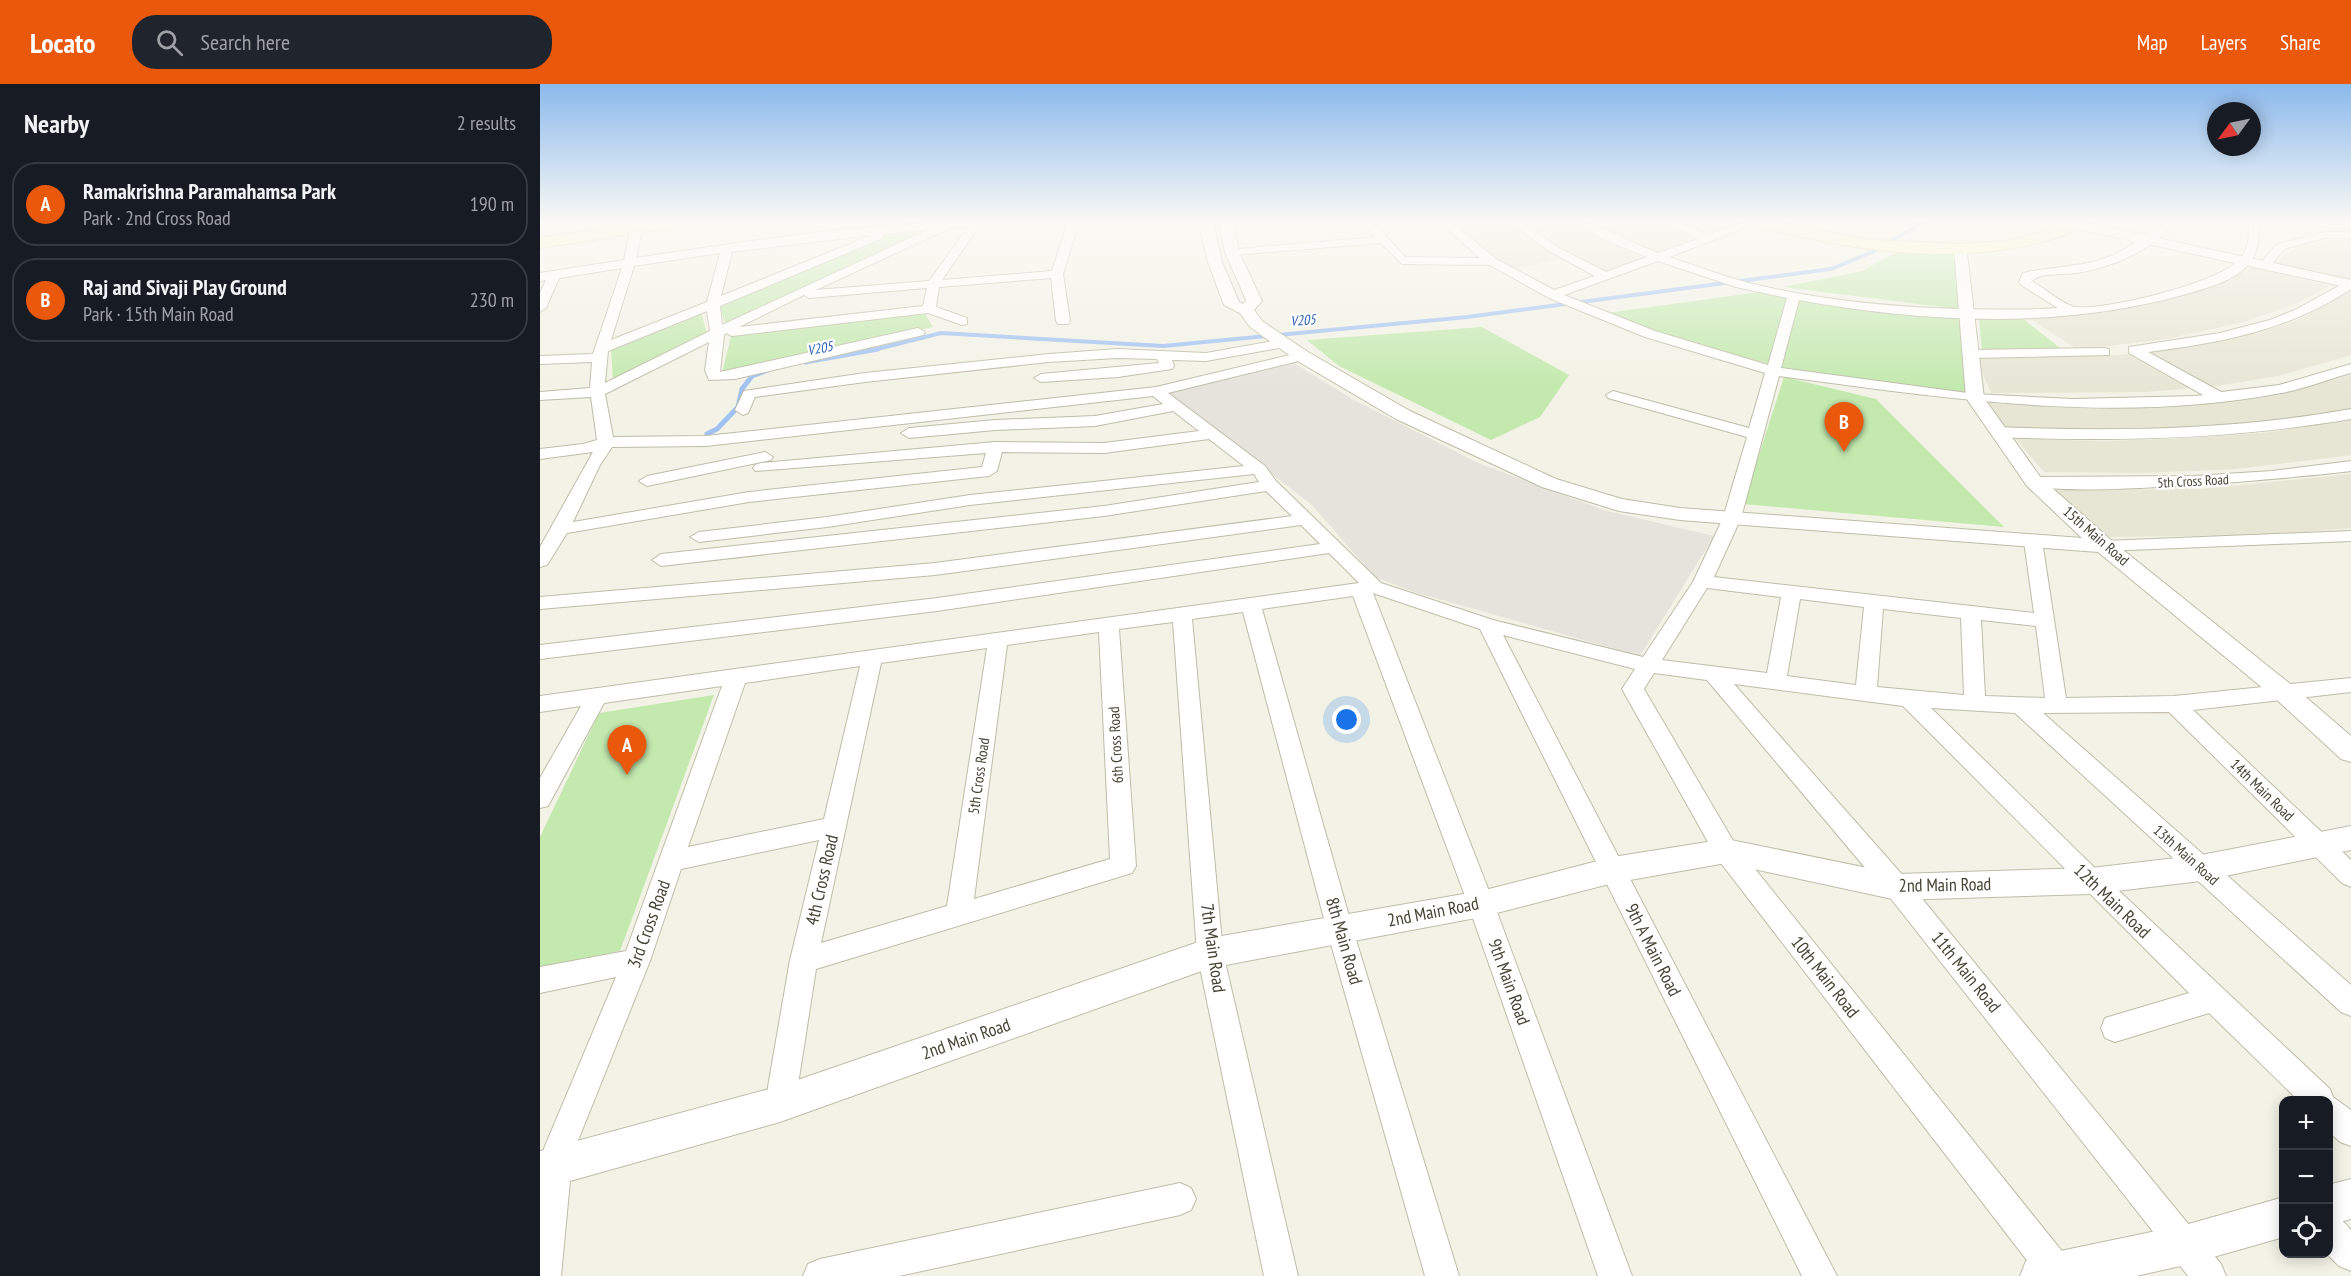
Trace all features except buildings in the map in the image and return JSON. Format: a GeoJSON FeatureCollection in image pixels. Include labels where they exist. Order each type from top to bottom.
{"type":"FeatureCollection","features":[{"type":"Feature","properties":{"kind":"street"},"geometry":{"type":"LineString","coordinates":[[540,308],[553,278]]}},
{"type":"Feature","properties":{"kind":"street"},"geometry":{"type":"LineString","coordinates":[[540,561],[561,529],[592,465],[605,444],[597,392],[600,353],[624,278]]}},
{"type":"Feature","properties":{"kind":"street"},"geometry":{"type":"LineString","coordinates":[[720,278],[713,304],[717,334],[712,369],[714,377],[735,375],[918,332]]}},
{"type":"Feature","properties":{"kind":"street"},"geometry":{"type":"LineString","coordinates":[[540,360],[600,353],[777,278]]}},
{"type":"Feature","properties":{"kind":"street"},"geometry":{"type":"LineString","coordinates":[[540,396],[597,392],[832,278]]}},
{"type":"Feature","properties":{"kind":"street"},"geometry":{"type":"LineString","coordinates":[[928,309],[937,278]]}},
{"type":"Feature","properties":{"kind":"street"},"geometry":{"type":"LineString","coordinates":[[792,296],[1001,278]]}},
{"type":"Feature","properties":{"kind":"street"},"geometry":{"type":"LineString","coordinates":[[1057,278],[1063,321]]}},
{"type":"Feature","properties":{"kind":"street"},"geometry":{"type":"LineString","coordinates":[[1221,278],[1232,305],[1246,310],[1256,324],[1302,356],[1398,413],[1549,483],[1619,505],[1680,514],[2104,546],[2351,536]]}},
{"type":"Feature","properties":{"kind":"street"},"geometry":{"type":"LineString","coordinates":[[1243,278],[1254,302],[1246,310]]}},
{"type":"Feature","properties":{"kind":"street"},"geometry":{"type":"LineString","coordinates":[[1521,278],[1553,295],[1650,334],[1773,371],[1976,398],[2073,404],[2185,401],[2281,389],[2351,368]]}},
{"type":"Feature","properties":{"kind":"street"},"geometry":{"type":"LineString","coordinates":[[1553,295],[1601,278]]}},
{"type":"Feature","properties":{"kind":"street"},"geometry":{"type":"LineString","coordinates":[[1722,278],[1766,291],[1794,296],[1883,308],[1967,312],[2070,310],[2121,305],[2178,293],[2219,278]]}},
{"type":"Feature","properties":{"kind":"street","name":"15th Main Road"},"geometry":{"type":"LineString","coordinates":[[1964,278],[1976,398],[2034,482],[2104,546],[2285,693],[2351,752]]}},
{"type":"Feature","properties":{"kind":"street"},"geometry":{"type":"LineString","coordinates":[[2026,278],[2025,282],[2070,310]]}},
{"type":"Feature","properties":{"kind":"street"},"geometry":{"type":"LineString","coordinates":[[2320,278],[2350,284]]}},
{"type":"Feature","properties":{"kind":"street"},"geometry":{"type":"LineString","coordinates":[[2218,397],[2134,350],[2222,337],[2271,325],[2319,305],[2350,284]]}},
{"type":"Feature","properties":{"kind":"street"},"geometry":{"type":"LineString","coordinates":[[1647,665],[1702,582],[1732,518],[1794,296]]}},
{"type":"Feature","properties":{"kind":"street"},"geometry":{"type":"LineString","coordinates":[[717,334],[928,309],[962,321]]}},
{"type":"Feature","properties":{"kind":"street"},"geometry":{"type":"LineString","coordinates":[[743,410],[749,394],[862,377],[1041,358],[1104,354],[1206,357],[1277,338]]}},
{"type":"Feature","properties":{"kind":"street"},"geometry":{"type":"LineString","coordinates":[[1971,354],[2104,352]]}},
{"type":"Feature","properties":{"kind":"street"},"geometry":{"type":"LineString","coordinates":[[1041,378],[1118,373],[1167,366],[1163,355]]}},
{"type":"Feature","properties":{"kind":"street"},"geometry":{"type":"LineString","coordinates":[[540,454],[585,449],[605,444],[706,441],[1156,391],[1302,356]]}},
{"type":"Feature","properties":{"kind":"street"},"geometry":{"type":"LineString","coordinates":[[732,394],[735,375]]}},
{"type":"Feature","properties":{"kind":"street"},"geometry":{"type":"LineString","coordinates":[[1156,391],[1264,477],[1333,547],[1367,588]]}},
{"type":"Feature","properties":{"kind":"street"},"geometry":{"type":"LineString","coordinates":[[1613,395],[1756,435]]}},
{"type":"Feature","properties":{"kind":"street"},"geometry":{"type":"LineString","coordinates":[[647,481],[765,458],[995,424],[1044,425],[1095,421],[1176,406]]}},
{"type":"Feature","properties":{"kind":"street"},"geometry":{"type":"LineString","coordinates":[[1998,432],[2107,435],[2212,433],[2287,425],[2351,414]]}},
{"type":"Feature","properties":{"kind":"street"},"geometry":{"type":"LineString","coordinates":[[749,496],[777,433]]}},
{"type":"Feature","properties":{"kind":"street"},"geometry":{"type":"LineString","coordinates":[[765,458],[995,447],[1104,448],[1212,434]]}},
{"type":"Feature","properties":{"kind":"street"},"geometry":{"type":"LineString","coordinates":[[561,529],[749,496],[989,471],[995,447]]}},
{"type":"Feature","properties":{"kind":"street","name":"5th Cross Road"},"geometry":{"type":"LineString","coordinates":[[2034,482],[2193,482],[2351,466]]}},
{"type":"Feature","properties":{"kind":"street"},"geometry":{"type":"LineString","coordinates":[[699,537],[827,522],[970,500],[1264,477]]}},
{"type":"Feature","properties":{"kind":"street"},"geometry":{"type":"LineString","coordinates":[[662,560],[1104,512],[1264,477]]}},
{"type":"Feature","properties":{"kind":"street"},"geometry":{"type":"LineString","coordinates":[[540,603],[934,569],[1307,519]]}},
{"type":"Feature","properties":{"kind":"street"},"geometry":{"type":"LineString","coordinates":[[2033,541],[2057,706]]}},
{"type":"Feature","properties":{"kind":"street"},"geometry":{"type":"LineString","coordinates":[[540,652],[860,616],[1183,571],[1333,547]]}},
{"type":"Feature","properties":{"kind":"street"},"geometry":{"type":"LineString","coordinates":[[1702,582],[2044,621]]}},
{"type":"Feature","properties":{"kind":"street"},"geometry":{"type":"LineString","coordinates":[[540,704],[1367,588],[1488,625],[1647,665],[1909,699],[2021,706],[2174,704],[2351,685]]}},
{"type":"Feature","properties":{"kind":"street","name":"9th Main Road"},"geometry":{"type":"LineString","coordinates":[[1367,588],[1615,1276]]}},
{"type":"Feature","properties":{"kind":"street"},"geometry":{"type":"LineString","coordinates":[[1776,682],[1791,593]]}},
{"type":"Feature","properties":{"kind":"street"},"geometry":{"type":"LineString","coordinates":[[1866,693],[1874,603]]}},
{"type":"Feature","properties":{"kind":"street","name":"8th Main Road"},"geometry":{"type":"LineString","coordinates":[[1251,604],[1340,930],[1442,1276]]}},
{"type":"Feature","properties":{"kind":"street","name":"7th Main Road"},"geometry":{"type":"LineString","coordinates":[[1182,614],[1210,953],[1281,1276]]}},
{"type":"Feature","properties":{"kind":"street"},"geometry":{"type":"LineString","coordinates":[[1971,614],[1975,703]]}},
{"type":"Feature","properties":{"kind":"street","name":"6th Cross Road"},"geometry":{"type":"LineString","coordinates":[[959,913],[1123,866],[1109,624]]}},
{"type":"Feature","properties":{"kind":"street","name":"9th A Main Road"},"geometry":{"type":"LineString","coordinates":[[1488,625],[1820,1276]]}},
{"type":"Feature","properties":{"kind":"street","name":"5th Cross Road"},"geometry":{"type":"LineString","coordinates":[[959,913],[998,640]]}},
{"type":"Feature","properties":{"kind":"street","name":"4th Cross Road"},"geometry":{"type":"LineString","coordinates":[[780,1104],[804,960],[872,658]]}},
{"type":"Feature","properties":{"kind":"street","name":"10th Main Road"},"geometry":{"type":"LineString","coordinates":[[1647,665],[1633,689],[1726,851],[2049,1274]]}},
{"type":"Feature","properties":{"kind":"street","name":"11th Main Road"},"geometry":{"type":"LineString","coordinates":[[1714,674],[1898,887],[2209,1276]]}},
{"type":"Feature","properties":{"kind":"street","name":"3rd Cross Road"},"geometry":{"type":"LineString","coordinates":[[546,1169],[636,961],[736,677]]}},
{"type":"Feature","properties":{"kind":"street"},"geometry":{"type":"LineString","coordinates":[[540,799],[597,696]]}},
{"type":"Feature","properties":{"kind":"street","name":"12th Main Road"},"geometry":{"type":"LineString","coordinates":[[1909,699],[2091,881],[2314,1096]]}},
{"type":"Feature","properties":{"kind":"street","name":"14th Main Road"},"geometry":{"type":"LineString","coordinates":[[2174,704],[2351,876]]}},
{"type":"Feature","properties":{"kind":"street","name":"13th Main Road"},"geometry":{"type":"LineString","coordinates":[[2021,706],[2351,1004]]}},
{"type":"Feature","properties":{"kind":"street"},"geometry":{"type":"LineString","coordinates":[[671,861],[834,827]]}},
{"type":"Feature","properties":{"kind":"street","name":"2nd Main Road"},"geometry":{"type":"LineString","coordinates":[[546,1169],[780,1104],[1210,953],[1480,904],[1613,870],[1726,851],[1898,887],[2091,881],[2200,868],[2351,838]]}},
{"type":"Feature","properties":{"kind":"street"},"geometry":{"type":"LineString","coordinates":[[804,960],[959,913]]}},
{"type":"Feature","properties":{"kind":"street"},"geometry":{"type":"LineString","coordinates":[[540,980],[636,961]]}},
{"type":"Feature","properties":{"kind":"street"},"geometry":{"type":"LineString","coordinates":[[2115,1028],[2213,999]]}},
{"type":"Feature","properties":{"kind":"street"},"geometry":{"type":"LineString","coordinates":[[2333,1115],[2351,1131]]}},
{"type":"Feature","properties":{"kind":"street"},"geometry":{"type":"LineString","coordinates":[[540,1276],[546,1169]]}},
{"type":"Feature","properties":{"kind":"street"},"geometry":{"type":"LineString","coordinates":[[820,1276],[1180,1199]]}},
{"type":"Feature","properties":{"kind":"street"},"geometry":{"type":"LineString","coordinates":[[2332,1204],[2351,1199]]}},
{"type":"Feature","properties":{"kind":"street"},"geometry":{"type":"LineString","coordinates":[[2049,1274],[2185,1245],[2279,1218]]}},
{"type":"Feature","properties":{"kind":"street"},"geometry":{"type":"LineString","coordinates":[[2333,1235],[2351,1254]]}},
{"type":"Feature","properties":{"kind":"shaded area"},"geometry":{"type":"Polygon","coordinates":[[[2232,278],[2296,278],[2329,286],[2300,302],[2241,323],[2166,339],[2108,346],[2077,349],[2029,318],[2110,311],[2157,303],[2213,287],[2232,278]]]}},
{"type":"Feature","properties":{"kind":"shaded area"},"geometry":{"type":"Polygon","coordinates":[[[2331,278],[2351,278],[2346,281],[2331,278]]]}},
{"type":"Feature","properties":{"kind":"shaded area"},"geometry":{"type":"Polygon","coordinates":[[[2351,288],[2351,355],[2278,376],[2216,386],[2146,392],[1991,393],[1976,358],[2120,355],[2212,343],[2260,332],[2300,319],[2331,303],[2351,288]]]}},
{"type":"Feature","properties":{"kind":"shaded area"},"geometry":{"type":"Polygon","coordinates":[[[1294,363],[1352,399],[1478,463],[1603,510],[1714,536],[1640,656],[1414,592],[1375,577],[1312,505],[1165,392],[1294,363]]]}},
{"type":"Feature","properties":{"kind":"shaded area"},"geometry":{"type":"Polygon","coordinates":[[[2351,375],[2351,409],[2304,418],[2185,430],[2005,429],[1988,401],[2073,405],[2293,389],[2351,375]]]}},
{"type":"Feature","properties":{"kind":"shaded area"},"geometry":{"type":"Polygon","coordinates":[[[2351,418],[2351,455],[2236,469],[2142,473],[2044,472],[2016,439],[2106,441],[2192,438],[2272,432],[2351,418]]]}},
{"type":"Feature","properties":{"kind":"shaded area"},"geometry":{"type":"Polygon","coordinates":[[[2351,474],[2351,528],[2268,535],[2107,537],[2055,490],[2201,489],[2351,474]]]}},
{"type":"Feature","properties":{"kind":"green space"},"geometry":{"type":"Polygon","coordinates":[[[782,278],[828,278],[726,326],[719,304],[782,278]]]}},
{"type":"Feature","properties":{"kind":"green space"},"geometry":{"type":"Polygon","coordinates":[[[1829,278],[1960,278],[1966,310],[1783,287],[1829,278]]]}},
{"type":"Feature","properties":{"kind":"green space"},"geometry":{"type":"Polygon","coordinates":[[[1759,292],[1787,297],[1770,364],[1657,333],[1607,313],[1759,292]]]}},
{"type":"Feature","properties":{"kind":"green space"},"geometry":{"type":"Polygon","coordinates":[[[1799,298],[1970,313],[1970,396],[1779,369],[1799,298]]]}},
{"type":"Feature","properties":{"kind":"green space"},"geometry":{"type":"Polygon","coordinates":[[[701,311],[707,335],[613,380],[611,348],[701,311]]]}},
{"type":"Feature","properties":{"kind":"green space"},"geometry":{"type":"Polygon","coordinates":[[[924,312],[933,327],[722,373],[731,336],[924,312]]]}},
{"type":"Feature","properties":{"kind":"green space"},"geometry":{"type":"Polygon","coordinates":[[[2017,314],[2064,351],[1982,351],[1979,317],[2017,314]]]}},
{"type":"Feature","properties":{"kind":"green space"},"geometry":{"type":"Polygon","coordinates":[[[1482,327],[1569,375],[1540,417],[1491,440],[1339,366],[1307,340],[1482,327]]]}},
{"type":"Feature","properties":{"kind":"green space"},"geometry":{"type":"Polygon","coordinates":[[[1784,377],[1876,399],[2004,527],[1743,504],[1784,377]]]}},
{"type":"Feature","properties":{"kind":"green space"},"geometry":{"type":"Polygon","coordinates":[[[714,695],[620,951],[540,967],[540,837],[599,713],[714,695]]]}},
{"type":"Feature","properties":{"kind":"waterway","name":"V205"},"geometry":{"type":"LineString","coordinates":[[875,350],[941,333],[1163,346],[1467,317],[1766,278]]}},
{"type":"Feature","properties":{"kind":"waterway","name":"V205"},"geometry":{"type":"LineString","coordinates":[[805,362],[875,350]]}},
{"type":"Feature","properties":{"kind":"waterway","name":"V205"},"geometry":{"type":"LineString","coordinates":[[707,434],[717,429],[738,407],[742,389],[752,376],[768,370]]}},
{"type":"Feature","properties":{"kind":"place","name":"Raj and Sivaji Play Ground"},"geometry":{"type":"Point","coordinates":[1844,452]}},
{"type":"Feature","properties":{"kind":"place","name":"Ramakrishna Paramahamsa Park"},"geometry":{"type":"Point","coordinates":[627,775]}}]}
